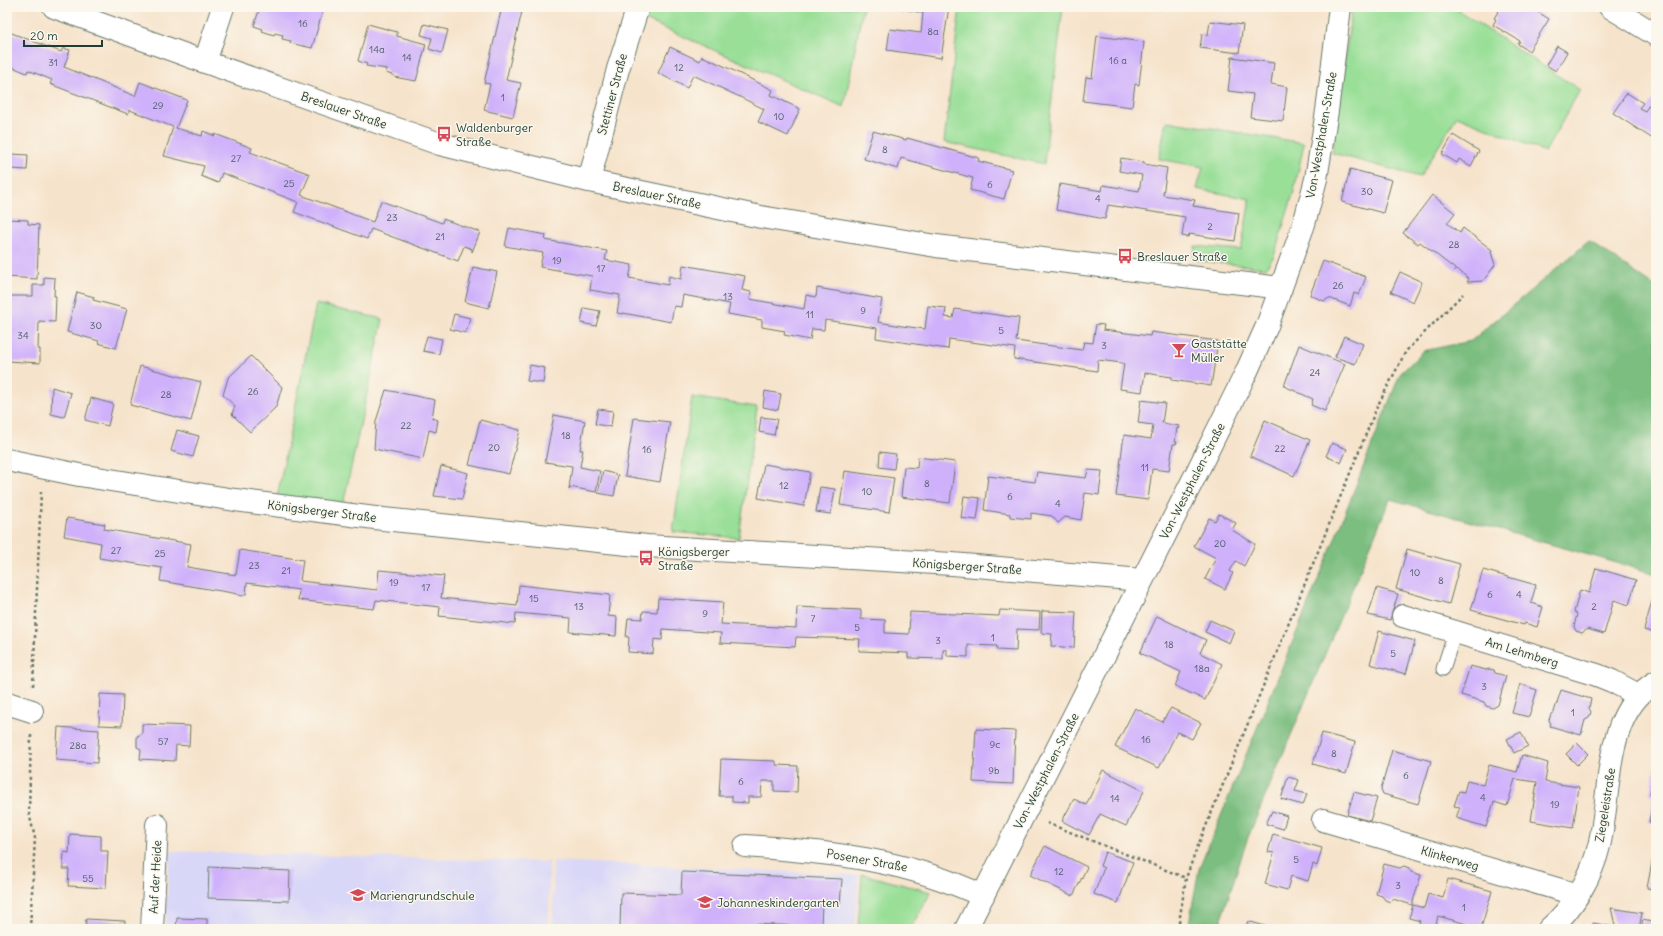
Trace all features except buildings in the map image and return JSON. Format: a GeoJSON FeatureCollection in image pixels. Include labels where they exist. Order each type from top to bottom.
{"type":"FeatureCollection","features":[{"type":"Feature","properties":{"kind":"street","name":"Breslauer Straße"},"geometry":{"type":"LineString","coordinates":[[54,7],[205,62],[440,144],[589,181],[761,217],[936,246],[1281,288]]}},
{"type":"Feature","properties":{"kind":"street"},"geometry":{"type":"LineString","coordinates":[[205,62],[223,7]]}},
{"type":"Feature","properties":{"kind":"street","name":"Stettiner Straße"},"geometry":{"type":"LineString","coordinates":[[589,181],[618,69],[638,7]]}},
{"type":"Feature","properties":{"kind":"street","name":"Von-Westphalen-Straße"},"geometry":{"type":"LineString","coordinates":[[966,929],[1246,373],[1281,288],[1304,224],[1316,179],[1327,111],[1340,7]]}},
{"type":"Feature","properties":{"kind":"street"},"geometry":{"type":"LineString","coordinates":[[1610,7],[1656,35]]}},
{"type":"Feature","properties":{"kind":"street","name":"Königsberger Straße"},"geometry":{"type":"LineString","coordinates":[[7,460],[42,468],[235,500],[383,519],[647,546],[952,564],[1142,580]]}},
{"type":"Feature","properties":{"kind":"street","name":"Am Lehmberg"},"geometry":{"type":"LineString","coordinates":[[1402,616],[1597,675],[1638,695]]}},
{"type":"Feature","properties":{"kind":"street","name":"Ziegeleistraße"},"geometry":{"type":"LineString","coordinates":[[1549,929],[1578,895],[1594,863],[1600,845],[1616,738],[1625,714],[1638,695],[1656,682]]}},
{"type":"Feature","properties":{"kind":"street"},"geometry":{"type":"LineString","coordinates":[[7,703],[32,711]]}},
{"type":"Feature","properties":{"kind":"street","name":"Klinkerweg"},"geometry":{"type":"LineString","coordinates":[[1323,820],[1578,895]]}},
{"type":"Feature","properties":{"kind":"street","name":"Auf der Heide"},"geometry":{"type":"LineString","coordinates":[[152,929],[158,825]]}},
{"type":"Feature","properties":{"kind":"street","name":"Posener Straße"},"geometry":{"type":"LineString","coordinates":[[745,846],[804,850],[887,862],[940,877],[983,896]]}},
{"type":"Feature","properties":{"kind":"lane"},"geometry":{"type":"LineString","coordinates":[[1443,669],[1455,632]]}},
{"type":"Feature","properties":{"kind":"path"},"geometry":{"type":"LineString","coordinates":[[1178,929],[1186,878],[1206,824],[1378,407],[1406,351],[1463,294]]}},
{"type":"Feature","properties":{"kind":"path"},"geometry":{"type":"LineString","coordinates":[[30,929],[35,838],[29,813],[42,468]]}},
{"type":"Feature","properties":{"kind":"path"},"geometry":{"type":"LineString","coordinates":[[1043,821],[1186,878]]}},
{"type":"Feature","properties":{"kind":"shaded area","name":"Mariengrundschule"},"geometry":{"type":"Polygon","coordinates":[[[170,851],[549,862],[549,929],[165,929],[170,851]]]}},
{"type":"Feature","properties":{"kind":"shaded area","name":"Johanneskindergarten"},"geometry":{"type":"Polygon","coordinates":[[[553,861],[859,875],[855,929],[553,929],[553,861]]]}},
{"type":"Feature","properties":{"kind":"green space"},"geometry":{"type":"Polygon","coordinates":[[[648,7],[863,7],[844,107],[643,19],[648,7]]]}},
{"type":"Feature","properties":{"kind":"green space"},"geometry":{"type":"Polygon","coordinates":[[[960,7],[1063,7],[1044,164],[944,142],[960,7]]]}},
{"type":"Feature","properties":{"kind":"green space"},"geometry":{"type":"Polygon","coordinates":[[[1352,7],[1453,7],[1580,90],[1545,152],[1457,116],[1420,177],[1332,153],[1352,7]]]}},
{"type":"Feature","properties":{"kind":"green space"},"geometry":{"type":"Polygon","coordinates":[[[1166,121],[1304,143],[1294,191],[1274,256],[1266,268],[1193,260],[1195,246],[1241,250],[1250,199],[1197,189],[1203,167],[1159,159],[1166,121]]]}},
{"type":"Feature","properties":{"kind":"green space"},"geometry":{"type":"Polygon","coordinates":[[[1589,241],[1656,287],[1656,574],[1390,499],[1247,840],[1218,929],[1188,929],[1199,869],[1330,551],[1400,374],[1423,351],[1471,341],[1589,241]]]}},
{"type":"Feature","properties":{"kind":"green space"},"geometry":{"type":"Polygon","coordinates":[[[316,304],[383,319],[343,505],[277,497],[316,304]]]}},
{"type":"Feature","properties":{"kind":"green space"},"geometry":{"type":"Polygon","coordinates":[[[692,397],[757,407],[739,538],[673,532],[692,397]]]}},
{"type":"Feature","properties":{"kind":"green space"},"geometry":{"type":"Polygon","coordinates":[[[862,874],[931,892],[910,929],[868,929],[858,927],[862,874]]]}},
{"type":"Feature","properties":{"kind":"place","name":"Waldenburger Straße"},"geometry":{"type":"Point","coordinates":[444,134]}},
{"type":"Feature","properties":{"kind":"place","name":"Breslauer Straße"},"geometry":{"type":"Point","coordinates":[1125,256]}},
{"type":"Feature","properties":{"kind":"place","name":"Gaststätte Müller"},"geometry":{"type":"Point","coordinates":[1179,350]}},
{"type":"Feature","properties":{"kind":"place","name":"Königsberger Straße"},"geometry":{"type":"Point","coordinates":[646,558]}},
{"type":"Feature","properties":{"kind":"place","name":"Mariengrundschule"},"geometry":{"type":"Point","coordinates":[358,895]}},
{"type":"Feature","properties":{"kind":"place","name":"Johanneskindergarten"},"geometry":{"type":"Point","coordinates":[705,902]}}]}
